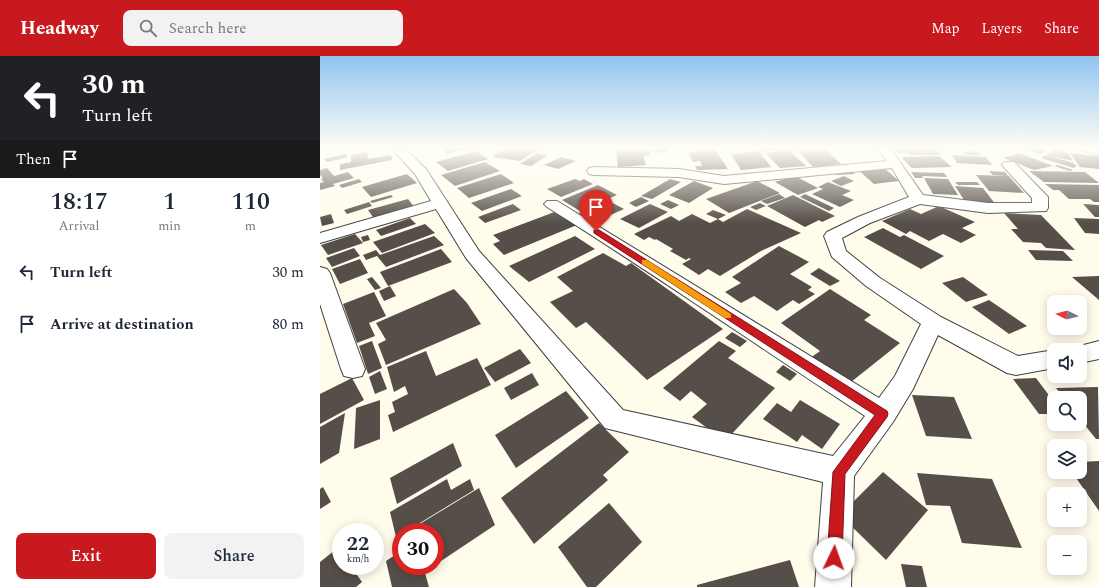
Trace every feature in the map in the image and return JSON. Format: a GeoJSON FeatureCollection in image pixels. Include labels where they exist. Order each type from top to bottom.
{"type":"FeatureCollection","features":[{"type":"Feature","properties":{"kind":"street"},"geometry":{"type":"LineString","coordinates":[[422,173],[472,254],[615,420],[839,472]]}},
{"type":"Feature","properties":{"kind":"street"},"geometry":{"type":"LineString","coordinates":[[670,173],[724,180],[802,173]]}},
{"type":"Feature","properties":{"kind":"street"},"geometry":{"type":"LineString","coordinates":[[902,173],[918,199]]}},
{"type":"Feature","properties":{"kind":"street"},"geometry":{"type":"LineString","coordinates":[[1017,173],[1040,197],[1040,208],[988,208],[918,199],[864,220],[833,236],[838,253],[873,282],[933,322],[1016,366],[1047,360]]}},
{"type":"Feature","properties":{"kind":"street"},"geometry":{"type":"LineString","coordinates":[[320,238],[441,203]]}},
{"type":"Feature","properties":{"kind":"street"},"geometry":{"type":"LineString","coordinates":[[552,204],[621,246],[669,279],[883,414]]}},
{"type":"Feature","properties":{"kind":"street"},"geometry":{"type":"LineString","coordinates":[[320,273],[353,369]]}},
{"type":"Feature","properties":{"kind":"street"},"geometry":{"type":"LineString","coordinates":[[833,587],[839,472],[883,414],[904,382],[933,322]]}},
{"type":"Feature","properties":{"kind":"street"},"geometry":{"type":"LineString","coordinates":[[1087,353],[1099,350]]}},
{"type":"Feature","properties":{"kind":"building"},"geometry":{"type":"Polygon","coordinates":[[[320,173],[331,173],[334,176],[349,173],[354,178],[333,184],[335,186],[320,190],[320,183],[324,182],[320,173]]]}},
{"type":"Feature","properties":{"kind":"building"},"geometry":{"type":"Polygon","coordinates":[[[449,173],[495,173],[455,186],[441,175],[449,173]]]}},
{"type":"Feature","properties":{"kind":"building"},"geometry":{"type":"Polygon","coordinates":[[[834,173],[855,174],[836,175],[834,173]]]}},
{"type":"Feature","properties":{"kind":"building"},"geometry":{"type":"Polygon","coordinates":[[[861,173],[890,173],[899,181],[874,184],[861,173]]]}},
{"type":"Feature","properties":{"kind":"building"},"geometry":{"type":"Polygon","coordinates":[[[912,173],[944,173],[947,177],[922,176],[923,178],[915,178],[912,173]]]}},
{"type":"Feature","properties":{"kind":"building"},"geometry":{"type":"Polygon","coordinates":[[[991,173],[1006,173],[1008,176],[993,175],[991,173]]]}},
{"type":"Feature","properties":{"kind":"building"},"geometry":{"type":"Polygon","coordinates":[[[1031,173],[1086,173],[1099,183],[1044,182],[1031,173]]]}},
{"type":"Feature","properties":{"kind":"building"},"geometry":{"type":"Polygon","coordinates":[[[407,174],[417,183],[371,197],[362,187],[407,174]]]}},
{"type":"Feature","properties":{"kind":"building"},"geometry":{"type":"Polygon","coordinates":[[[501,174],[514,183],[469,198],[457,188],[501,174]]]}},
{"type":"Feature","properties":{"kind":"building"},"geometry":{"type":"Polygon","coordinates":[[[976,175],[1009,176],[1024,193],[989,191],[976,175]]]}},
{"type":"Feature","properties":{"kind":"building"},"geometry":{"type":"Polygon","coordinates":[[[795,176],[818,188],[798,195],[775,182],[795,176]]]}},
{"type":"Feature","properties":{"kind":"building"},"geometry":{"type":"Polygon","coordinates":[[[844,176],[854,181],[841,186],[831,181],[844,176]]]}},
{"type":"Feature","properties":{"kind":"building"},"geometry":{"type":"Polygon","coordinates":[[[924,178],[948,179],[958,195],[933,194],[924,178]]]}},
{"type":"Feature","properties":{"kind":"building"},"geometry":{"type":"Polygon","coordinates":[[[359,179],[362,182],[342,188],[339,185],[359,179]]]}},
{"type":"Feature","properties":{"kind":"building"},"geometry":{"type":"Polygon","coordinates":[[[575,179],[580,181],[584,179],[593,184],[561,197],[547,189],[575,179]]]}},
{"type":"Feature","properties":{"kind":"building"},"geometry":{"type":"Polygon","coordinates":[[[670,179],[681,182],[652,199],[641,196],[670,179]]]}},
{"type":"Feature","properties":{"kind":"building"},"geometry":{"type":"Polygon","coordinates":[[[694,181],[713,188],[689,203],[669,195],[694,181]]]}},
{"type":"Feature","properties":{"kind":"building"},"geometry":{"type":"Polygon","coordinates":[[[757,181],[780,193],[729,213],[706,199],[757,181]]]}},
{"type":"Feature","properties":{"kind":"building"},"geometry":{"type":"Polygon","coordinates":[[[828,182],[851,191],[842,195],[854,200],[840,207],[812,194],[823,189],[818,187],[828,182]]]}},
{"type":"Feature","properties":{"kind":"building"},"geometry":{"type":"Polygon","coordinates":[[[955,182],[977,182],[980,185],[958,185],[955,182]]]}},
{"type":"Feature","properties":{"kind":"building"},"geometry":{"type":"Polygon","coordinates":[[[1045,184],[1099,185],[1099,202],[1094,202],[1090,199],[1069,199],[1059,190],[1053,190],[1045,184]]]}},
{"type":"Feature","properties":{"kind":"building"},"geometry":{"type":"Polygon","coordinates":[[[598,185],[617,195],[580,211],[562,200],[598,185]]]}},
{"type":"Feature","properties":{"kind":"building"},"geometry":{"type":"Polygon","coordinates":[[[955,186],[983,188],[996,205],[966,203],[955,186]]]}},
{"type":"Feature","properties":{"kind":"building"},"geometry":{"type":"Polygon","coordinates":[[[511,189],[522,196],[482,211],[471,203],[511,189]]]}},
{"type":"Feature","properties":{"kind":"building"},"geometry":{"type":"Polygon","coordinates":[[[779,194],[785,198],[767,204],[761,201],[779,194]]]}},
{"type":"Feature","properties":{"kind":"building"},"geometry":{"type":"Polygon","coordinates":[[[805,194],[834,208],[829,211],[800,197],[805,194]]]}},
{"type":"Feature","properties":{"kind":"building"},"geometry":{"type":"Polygon","coordinates":[[[391,195],[393,197],[372,203],[370,201],[391,195]]]}},
{"type":"Feature","properties":{"kind":"building"},"geometry":{"type":"Polygon","coordinates":[[[793,195],[835,216],[822,222],[819,220],[805,227],[767,206],[793,195]]]}},
{"type":"Feature","properties":{"kind":"building"},"geometry":{"type":"Polygon","coordinates":[[[641,197],[649,201],[636,207],[629,203],[641,197]]]}},
{"type":"Feature","properties":{"kind":"building"},"geometry":{"type":"Polygon","coordinates":[[[408,199],[415,208],[375,220],[368,210],[408,199]]]}},
{"type":"Feature","properties":{"kind":"building"},"geometry":{"type":"Polygon","coordinates":[[[668,200],[679,205],[671,209],[660,204],[668,200]]]}},
{"type":"Feature","properties":{"kind":"building"},"geometry":{"type":"Polygon","coordinates":[[[609,201],[624,209],[595,222],[579,213],[609,201]]]}},
{"type":"Feature","properties":{"kind":"building"},"geometry":{"type":"Polygon","coordinates":[[[369,202],[372,206],[347,214],[344,210],[369,202]]]}},
{"type":"Feature","properties":{"kind":"building"},"geometry":{"type":"Polygon","coordinates":[[[760,203],[766,206],[756,210],[750,207],[760,203]]]}},
{"type":"Feature","properties":{"kind":"building"},"geometry":{"type":"Polygon","coordinates":[[[513,204],[521,210],[485,223],[478,217],[513,204]]]}},
{"type":"Feature","properties":{"kind":"building"},"geometry":{"type":"Polygon","coordinates":[[[650,204],[668,212],[639,228],[620,219],[650,204]]]}},
{"type":"Feature","properties":{"kind":"building"},"geometry":{"type":"Polygon","coordinates":[[[1083,204],[1099,205],[1099,217],[1095,217],[1083,204]]]}},
{"type":"Feature","properties":{"kind":"building"},"geometry":{"type":"Polygon","coordinates":[[[939,206],[975,222],[962,228],[976,235],[961,243],[943,234],[929,241],[910,231],[906,234],[882,221],[910,209],[921,214],[939,206]]]}},
{"type":"Feature","properties":{"kind":"building"},"geometry":{"type":"Polygon","coordinates":[[[747,209],[801,233],[761,251],[720,276],[708,269],[699,275],[682,264],[691,259],[689,258],[686,260],[670,251],[673,249],[656,239],[655,240],[649,237],[644,240],[634,234],[671,216],[679,221],[692,214],[710,223],[718,219],[723,222],[747,209]]]}},
{"type":"Feature","properties":{"kind":"building"},"geometry":{"type":"Polygon","coordinates":[[[713,210],[726,215],[718,219],[706,214],[713,210]]]}},
{"type":"Feature","properties":{"kind":"building"},"geometry":{"type":"Polygon","coordinates":[[[557,211],[577,225],[504,255],[493,244],[500,241],[493,235],[557,211]]]}},
{"type":"Feature","properties":{"kind":"building"},"geometry":{"type":"Polygon","coordinates":[[[1004,213],[1041,215],[1075,250],[1046,248],[1041,243],[1023,242],[1011,229],[1018,229],[1004,213]]]}},
{"type":"Feature","properties":{"kind":"building"},"geometry":{"type":"Polygon","coordinates":[[[331,214],[334,223],[322,226],[320,217],[331,214]]]}},
{"type":"Feature","properties":{"kind":"building"},"geometry":{"type":"Polygon","coordinates":[[[410,218],[416,224],[381,236],[376,230],[410,218]]]}},
{"type":"Feature","properties":{"kind":"building"},"geometry":{"type":"Polygon","coordinates":[[[1074,218],[1099,219],[1099,234],[1085,233],[1074,218]]]}},
{"type":"Feature","properties":{"kind":"building"},"geometry":{"type":"Polygon","coordinates":[[[425,224],[435,233],[382,253],[373,242],[425,224]]]}},
{"type":"Feature","properties":{"kind":"building"},"geometry":{"type":"Polygon","coordinates":[[[883,228],[900,237],[904,235],[944,256],[921,269],[864,237],[883,228]]]}},
{"type":"Feature","properties":{"kind":"building"},"geometry":{"type":"Polygon","coordinates":[[[355,234],[363,243],[328,255],[321,245],[355,234]]]}},
{"type":"Feature","properties":{"kind":"building"},"geometry":{"type":"Polygon","coordinates":[[[368,235],[370,240],[363,242],[361,237],[368,235]]]}},
{"type":"Feature","properties":{"kind":"building"},"geometry":{"type":"Polygon","coordinates":[[[434,236],[444,245],[386,267],[377,256],[366,260],[363,255],[376,250],[380,255],[434,236]]]}},
{"type":"Feature","properties":{"kind":"building"},"geometry":{"type":"Polygon","coordinates":[[[575,236],[595,249],[529,282],[509,266],[575,236]]]}},
{"type":"Feature","properties":{"kind":"building"},"geometry":{"type":"Polygon","coordinates":[[[779,246],[809,262],[790,274],[812,287],[808,290],[815,294],[799,304],[793,300],[777,311],[754,296],[741,303],[725,292],[741,283],[732,277],[779,246]]]}},
{"type":"Feature","properties":{"kind":"building"},"geometry":{"type":"Polygon","coordinates":[[[354,248],[360,256],[332,267],[326,258],[354,248]]]}},
{"type":"Feature","properties":{"kind":"building"},"geometry":{"type":"Polygon","coordinates":[[[441,249],[452,262],[388,286],[380,272],[441,249]]]}},
{"type":"Feature","properties":{"kind":"building"},"geometry":{"type":"Polygon","coordinates":[[[1028,250],[1063,251],[1073,261],[1036,260],[1028,250]]]}},
{"type":"Feature","properties":{"kind":"building"},"geometry":{"type":"Polygon","coordinates":[[[603,253],[626,266],[631,263],[723,329],[647,380],[586,322],[576,328],[550,302],[573,291],[557,277],[603,253]]]}},
{"type":"Feature","properties":{"kind":"building"},"geometry":{"type":"Polygon","coordinates":[[[360,259],[368,273],[340,284],[332,269],[360,259]]]}},
{"type":"Feature","properties":{"kind":"building"},"geometry":{"type":"Polygon","coordinates":[[[819,268],[840,281],[830,286],[810,274],[819,268]]]}},
{"type":"Feature","properties":{"kind":"building"},"geometry":{"type":"Polygon","coordinates":[[[1099,276],[1099,300],[1072,277],[1099,276]]]}},
{"type":"Feature","properties":{"kind":"building"},"geometry":{"type":"Polygon","coordinates":[[[372,277],[381,288],[375,290],[367,279],[372,277]]]}},
{"type":"Feature","properties":{"kind":"building"},"geometry":{"type":"Polygon","coordinates":[[[963,277],[988,295],[966,302],[942,283],[963,277]]]}},
{"type":"Feature","properties":{"kind":"building"},"geometry":{"type":"Polygon","coordinates":[[[390,286],[396,296],[384,301],[379,291],[390,286]]]}},
{"type":"Feature","properties":{"kind":"building"},"geometry":{"type":"Polygon","coordinates":[[[454,289],[467,303],[481,324],[386,365],[378,344],[386,340],[376,323],[454,289]]]}},
{"type":"Feature","properties":{"kind":"building"},"geometry":{"type":"Polygon","coordinates":[[[830,289],[871,315],[864,320],[900,343],[846,386],[809,359],[820,351],[781,323],[830,289]]]}},
{"type":"Feature","properties":{"kind":"building"},"geometry":{"type":"Polygon","coordinates":[[[374,292],[386,316],[369,323],[375,336],[357,343],[343,304],[374,292]]]}},
{"type":"Feature","properties":{"kind":"building"},"geometry":{"type":"Polygon","coordinates":[[[989,300],[1027,326],[1009,334],[972,307],[989,300]]]}},
{"type":"Feature","properties":{"kind":"building"},"geometry":{"type":"Polygon","coordinates":[[[732,332],[747,341],[740,347],[725,338],[732,332]]]}},
{"type":"Feature","properties":{"kind":"building"},"geometry":{"type":"Polygon","coordinates":[[[372,341],[382,368],[368,374],[359,346],[372,341]]]}},
{"type":"Feature","properties":{"kind":"building"},"geometry":{"type":"Polygon","coordinates":[[[719,341],[736,351],[728,358],[775,388],[725,441],[692,417],[707,404],[691,391],[680,401],[663,388],[719,341]]]}},
{"type":"Feature","properties":{"kind":"building"},"geometry":{"type":"Polygon","coordinates":[[[520,349],[531,363],[495,382],[484,368],[520,349]]]}},
{"type":"Feature","properties":{"kind":"building"},"geometry":{"type":"Polygon","coordinates":[[[426,351],[436,376],[477,358],[491,385],[393,432],[388,415],[395,412],[392,402],[408,394],[405,386],[394,392],[387,367],[426,351]]]}},
{"type":"Feature","properties":{"kind":"building"},"geometry":{"type":"Polygon","coordinates":[[[783,365],[797,374],[790,381],[776,372],[783,365]]]}},
{"type":"Feature","properties":{"kind":"building"},"geometry":{"type":"Polygon","coordinates":[[[380,371],[387,389],[375,394],[369,377],[380,371]]]}},
{"type":"Feature","properties":{"kind":"building"},"geometry":{"type":"Polygon","coordinates":[[[532,373],[539,385],[511,400],[504,388],[532,373]]]}},
{"type":"Feature","properties":{"kind":"building"},"geometry":{"type":"Polygon","coordinates":[[[352,378],[364,400],[320,424],[320,394],[352,378]]]}},
{"type":"Feature","properties":{"kind":"building"},"geometry":{"type":"Polygon","coordinates":[[[1036,378],[1047,393],[1047,414],[1039,414],[1013,379],[1036,378]]]}},
{"type":"Feature","properties":{"kind":"building"},"geometry":{"type":"Polygon","coordinates":[[[1098,387],[1099,439],[1096,439],[1087,428],[1087,391],[1058,391],[1056,388],[1098,387]]]}},
{"type":"Feature","properties":{"kind":"building"},"geometry":{"type":"Polygon","coordinates":[[[566,391],[589,418],[516,468],[495,435],[566,391]]]}},
{"type":"Feature","properties":{"kind":"building"},"geometry":{"type":"Polygon","coordinates":[[[912,395],[954,397],[972,439],[926,436],[912,395]]]}},
{"type":"Feature","properties":{"kind":"building"},"geometry":{"type":"Polygon","coordinates":[[[380,400],[380,439],[354,449],[356,408],[380,400]]]}},
{"type":"Feature","properties":{"kind":"building"},"geometry":{"type":"Polygon","coordinates":[[[800,400],[840,424],[822,449],[802,435],[797,442],[763,419],[777,403],[791,412],[800,400]]]}},
{"type":"Feature","properties":{"kind":"building"},"geometry":{"type":"Polygon","coordinates":[[[345,413],[339,453],[320,464],[320,427],[345,413]]]}},
{"type":"Feature","properties":{"kind":"building"},"geometry":{"type":"Polygon","coordinates":[[[599,423],[629,452],[603,475],[608,480],[534,544],[501,498],[599,423]]]}},
{"type":"Feature","properties":{"kind":"building"},"geometry":{"type":"Polygon","coordinates":[[[453,443],[462,466],[397,504],[390,478],[453,443]]]}},
{"type":"Feature","properties":{"kind":"building"},"geometry":{"type":"Polygon","coordinates":[[[1099,461],[1099,511],[1087,494],[1087,487],[1082,487],[1077,479],[1087,479],[1087,462],[1099,461]]]}},
{"type":"Feature","properties":{"kind":"building"},"geometry":{"type":"Polygon","coordinates":[[[883,472],[928,510],[886,560],[840,515],[883,472]]]}},
{"type":"Feature","properties":{"kind":"building"},"geometry":{"type":"Polygon","coordinates":[[[917,473],[992,479],[1022,548],[962,543],[950,506],[926,505],[917,473]]]}},
{"type":"Feature","properties":{"kind":"building"},"geometry":{"type":"Polygon","coordinates":[[[447,479],[451,490],[470,479],[474,490],[420,523],[393,523],[390,512],[447,479]]]}},
{"type":"Feature","properties":{"kind":"building"},"geometry":{"type":"Polygon","coordinates":[[[323,487],[331,502],[320,509],[320,489],[323,487]]]}},
{"type":"Feature","properties":{"kind":"building"},"geometry":{"type":"Polygon","coordinates":[[[479,488],[495,525],[444,559],[444,523],[421,523],[479,488]]]}},
{"type":"Feature","properties":{"kind":"building"},"geometry":{"type":"Polygon","coordinates":[[[609,503],[642,542],[596,587],[587,587],[558,547],[609,503]]]}},
{"type":"Feature","properties":{"kind":"building"},"geometry":{"type":"Polygon","coordinates":[[[332,553],[332,575],[357,575],[362,582],[356,587],[320,587],[320,562],[332,553]]]}},
{"type":"Feature","properties":{"kind":"building"},"geometry":{"type":"Polygon","coordinates":[[[392,557],[392,575],[426,575],[429,587],[392,587],[386,561],[392,557]]]}},
{"type":"Feature","properties":{"kind":"building"},"geometry":{"type":"Polygon","coordinates":[[[790,560],[799,587],[697,587],[697,585],[790,560]]]}},
{"type":"Feature","properties":{"kind":"building"},"geometry":{"type":"Polygon","coordinates":[[[901,564],[922,566],[927,587],[906,587],[901,564]]]}},
{"type":"Feature","properties":{"kind":"slow traffic"},"geometry":{"type":"LineString","coordinates":[[644,262],[728,316]]}},
{"type":"Feature","properties":{"kind":"route"},"geometry":{"type":"LineString","coordinates":[[596,231],[621,246],[669,279],[883,414],[839,472],[834,558]]}}]}
